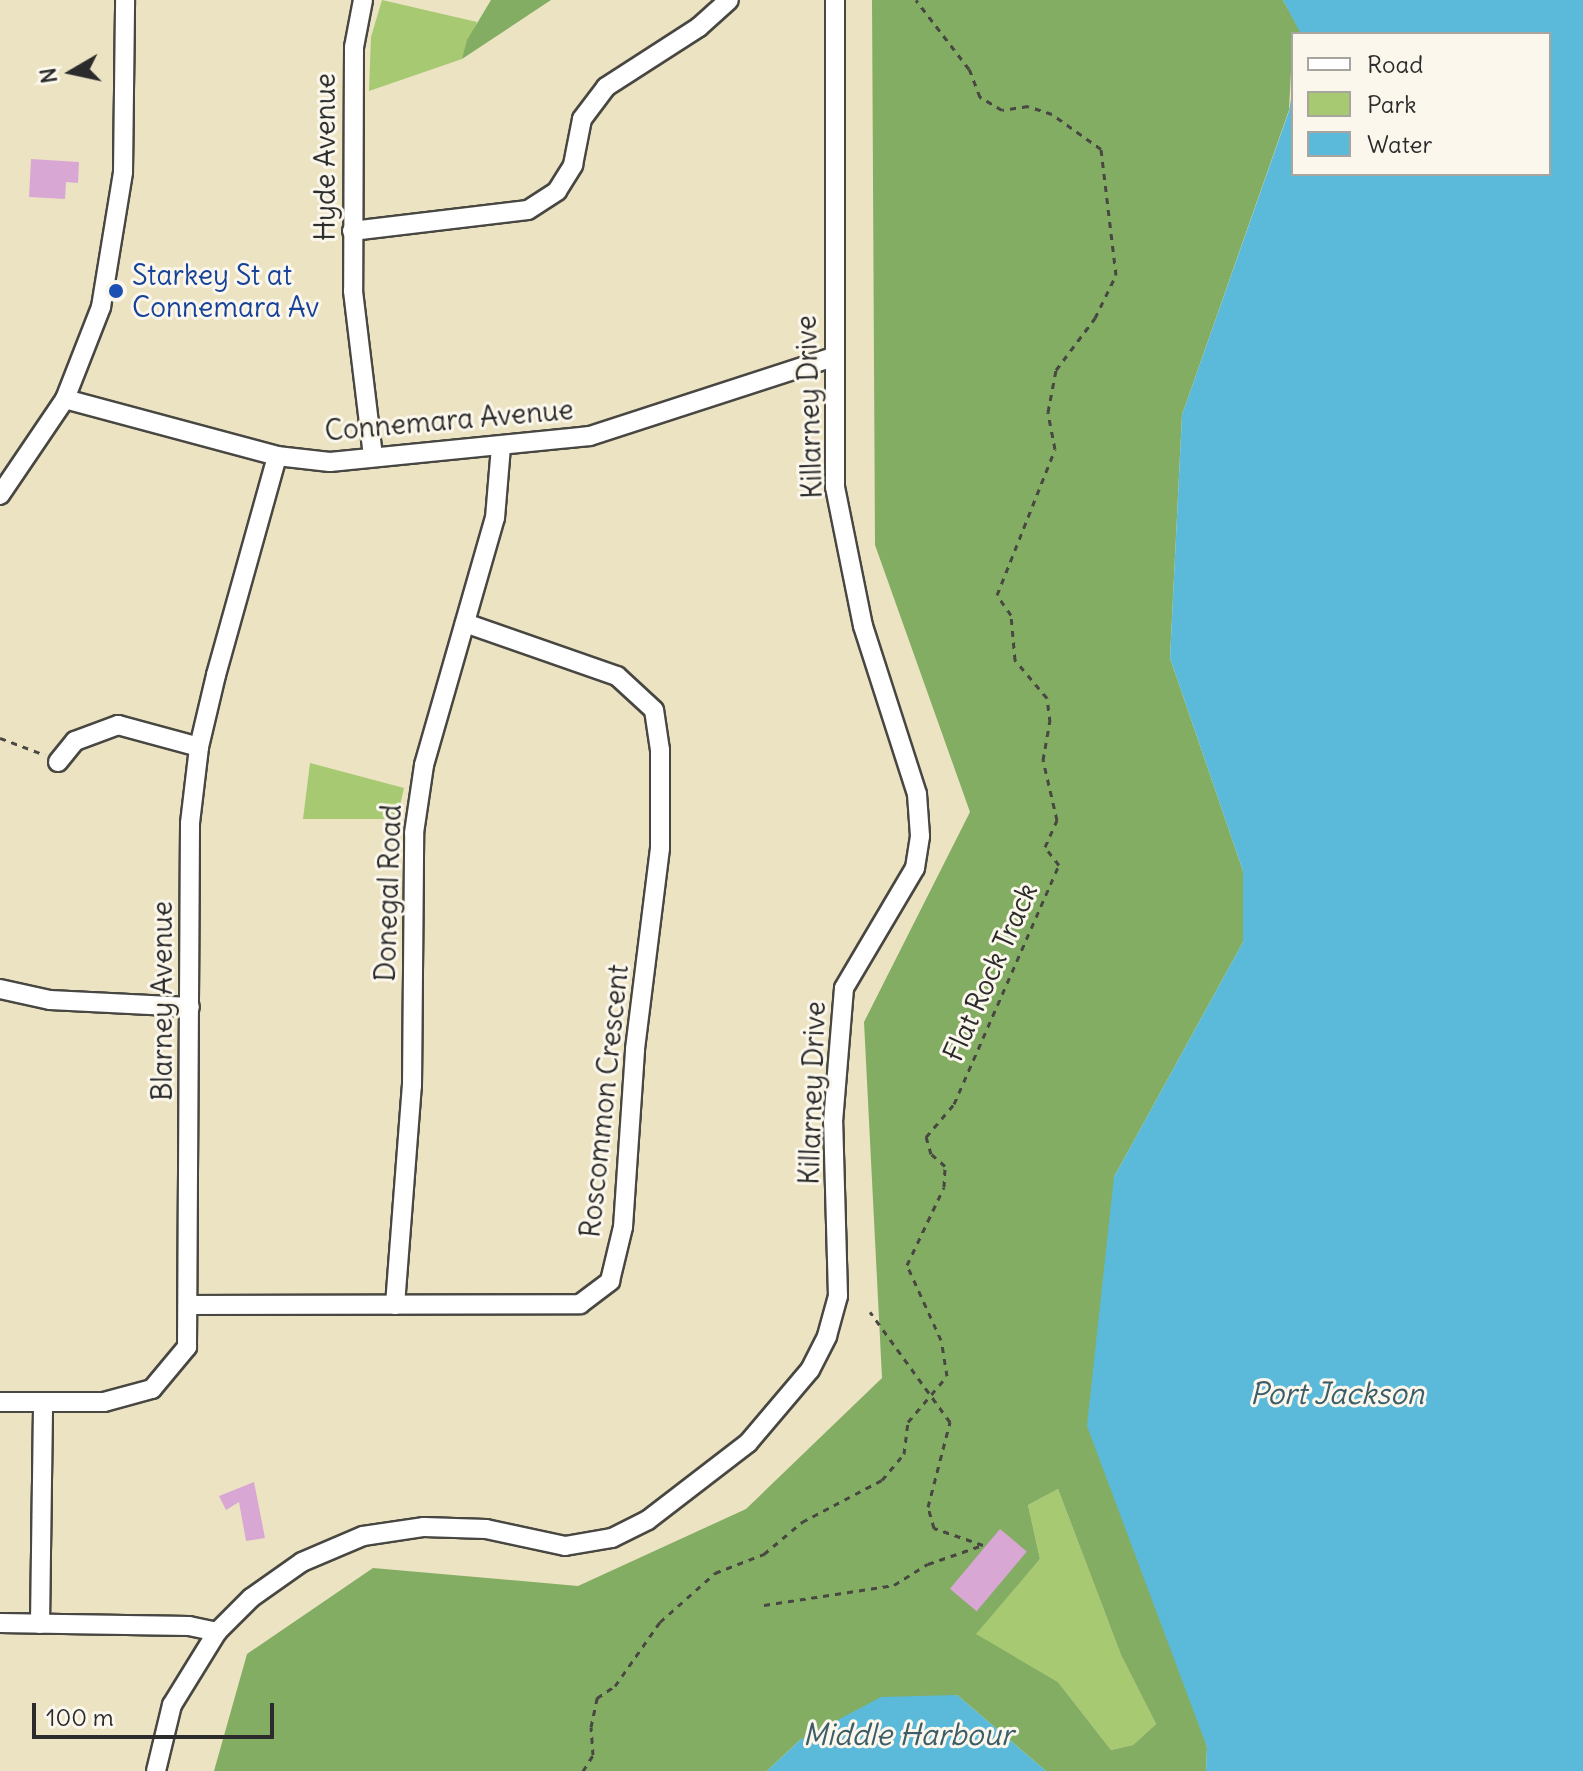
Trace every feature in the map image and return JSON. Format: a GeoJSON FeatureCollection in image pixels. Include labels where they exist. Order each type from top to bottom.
{"type":"FeatureCollection","features":[{"type":"Feature","properties":{"kind":"street"},"geometry":{"type":"LineString","coordinates":[[0,495],[65,399],[101,307],[119,215],[125,0]]}},
{"type":"Feature","properties":{"kind":"street","name":"Hyde Avenue"},"geometry":{"type":"LineString","coordinates":[[363,0],[354,47],[353,291],[373,457]]}},
{"type":"Feature","properties":{"kind":"street"},"geometry":{"type":"LineString","coordinates":[[352,231],[528,210],[557,191],[573,165],[582,119],[606,87],[699,27],[729,0]]}},
{"type":"Feature","properties":{"kind":"street","name":"Killarney Drive"},"geometry":{"type":"LineString","coordinates":[[156,1771],[172,1705],[217,1632],[251,1598],[302,1562],[363,1536],[424,1527],[486,1529],[565,1546],[612,1538],[648,1520],[748,1443],[810,1370],[838,1296],[833,1122],[844,988],[858,957],[910,879],[920,836],[917,794],[863,626],[835,487],[835,0]]}},
{"type":"Feature","properties":{"kind":"street","name":"Connemara Avenue"},"geometry":{"type":"LineString","coordinates":[[65,399],[277,456],[330,462],[590,436],[833,357]]}},
{"type":"Feature","properties":{"kind":"street","name":"Donegal Road"},"geometry":{"type":"LineString","coordinates":[[395,1305],[412,1086],[414,833],[424,765],[495,518],[501,446]]}},
{"type":"Feature","properties":{"kind":"street","name":"Blarney Avenue"},"geometry":{"type":"LineString","coordinates":[[0,1402],[104,1402],[152,1389],[187,1347],[190,1305],[190,823],[199,747],[277,456]]}},
{"type":"Feature","properties":{"kind":"street","name":"Roscommon Crescent"},"geometry":{"type":"LineString","coordinates":[[190,1305],[580,1304],[610,1281],[623,1227],[635,1049],[660,848],[660,750],[654,710],[617,676],[465,623]]}},
{"type":"Feature","properties":{"kind":"street"},"geometry":{"type":"LineString","coordinates":[[58,762],[75,741],[118,725],[199,747]]}},
{"type":"Feature","properties":{"kind":"street"},"geometry":{"type":"LineString","coordinates":[[0,989],[50,1000],[190,1007]]}},
{"type":"Feature","properties":{"kind":"street"},"geometry":{"type":"LineString","coordinates":[[40,1624],[43,1402]]}},
{"type":"Feature","properties":{"kind":"street"},"geometry":{"type":"LineString","coordinates":[[0,1623],[189,1626],[217,1632]]}},
{"type":"Feature","properties":{"kind":"path","name":"Flat Rock Track"},"geometry":{"type":"LineString","coordinates":[[583,1771],[593,1755],[591,1727],[597,1698],[615,1686],[660,1622],[715,1573],[764,1554],[802,1522],[882,1480],[904,1454],[908,1422],[947,1376],[941,1340],[907,1265],[944,1187],[945,1166],[931,1154],[926,1137],[954,1104],[1059,865],[1045,847],[1057,820],[1043,760],[1050,722],[1047,698],[1015,660],[1011,615],[997,595],[1055,449],[1048,412],[1056,370],[1095,318],[1116,275],[1101,149],[1052,114],[1028,106],[1002,110],[980,97],[969,69],[916,0]]}},
{"type":"Feature","properties":{"kind":"path"},"geometry":{"type":"LineString","coordinates":[[0,738],[58,762]]}},
{"type":"Feature","properties":{"kind":"path"},"geometry":{"type":"LineString","coordinates":[[764,1605],[894,1585],[928,1564],[983,1545],[934,1528],[928,1507],[950,1422],[870,1312]]}},
{"type":"Feature","properties":{"kind":"green space"},"geometry":{"type":"Polygon","coordinates":[[[382,0],[477,22],[462,59],[369,91],[371,37],[382,0]]]}},
{"type":"Feature","properties":{"kind":"green space"},"geometry":{"type":"Polygon","coordinates":[[[491,0],[551,0],[462,59],[467,40],[491,0]]]}},
{"type":"Feature","properties":{"kind":"green space"},"geometry":{"type":"Polygon","coordinates":[[[872,0],[1283,0],[1301,32],[1291,32],[1289,110],[1182,415],[1170,658],[1243,871],[1243,942],[1114,1177],[1207,1748],[1206,1771],[1046,1771],[957,1695],[800,1740],[767,1771],[214,1771],[247,1654],[373,1568],[578,1586],[746,1509],[882,1378],[864,1022],[970,812],[875,545],[872,0]],[[1058,1489],[1028,1505],[1040,1559],[976,1634],[1058,1682],[1111,1750],[1133,1745],[1156,1724],[1121,1655],[1058,1489]]]}},
{"type":"Feature","properties":{"kind":"green space"},"geometry":{"type":"Polygon","coordinates":[[[310,763],[404,788],[397,819],[303,819],[310,763]]]}},
{"type":"Feature","properties":{"kind":"green space"},"geometry":{"type":"Polygon","coordinates":[[[1058,1489],[1121,1655],[1156,1724],[1133,1745],[1111,1750],[1058,1682],[975,1634],[1040,1559],[1028,1505],[1058,1489]]]}},
{"type":"Feature","properties":{"kind":"water","name":"Port Jackson"},"geometry":{"type":"Polygon","coordinates":[[[1283,0],[1583,0],[1583,1771],[1206,1771],[1207,1747],[1087,1426],[1114,1177],[1243,942],[1243,871],[1170,658],[1182,415],[1291,99],[1291,176],[1551,176],[1551,32],[1300,32],[1283,0]]]}},
{"type":"Feature","properties":{"kind":"water","name":"Middle Harbour"},"geometry":{"type":"Polygon","coordinates":[[[957,1695],[1046,1771],[767,1771],[800,1740],[881,1697],[957,1695]]]}},
{"type":"Feature","properties":{"kind":"building"},"geometry":{"type":"Polygon","coordinates":[[[31,159],[79,162],[78,183],[66,182],[65,199],[29,197],[31,159]]]}},
{"type":"Feature","properties":{"kind":"building"},"geometry":{"type":"Polygon","coordinates":[[[254,1482],[265,1538],[246,1541],[239,1502],[226,1510],[219,1496],[254,1482]]]}},
{"type":"Feature","properties":{"kind":"building"},"geometry":{"type":"Polygon","coordinates":[[[1000,1529],[1027,1551],[977,1611],[950,1589],[1000,1529]]]}},
{"type":"Feature","properties":{"kind":"place","name":"Starkey St at Connemara Av"},"geometry":{"type":"Point","coordinates":[116,291]}}]}
